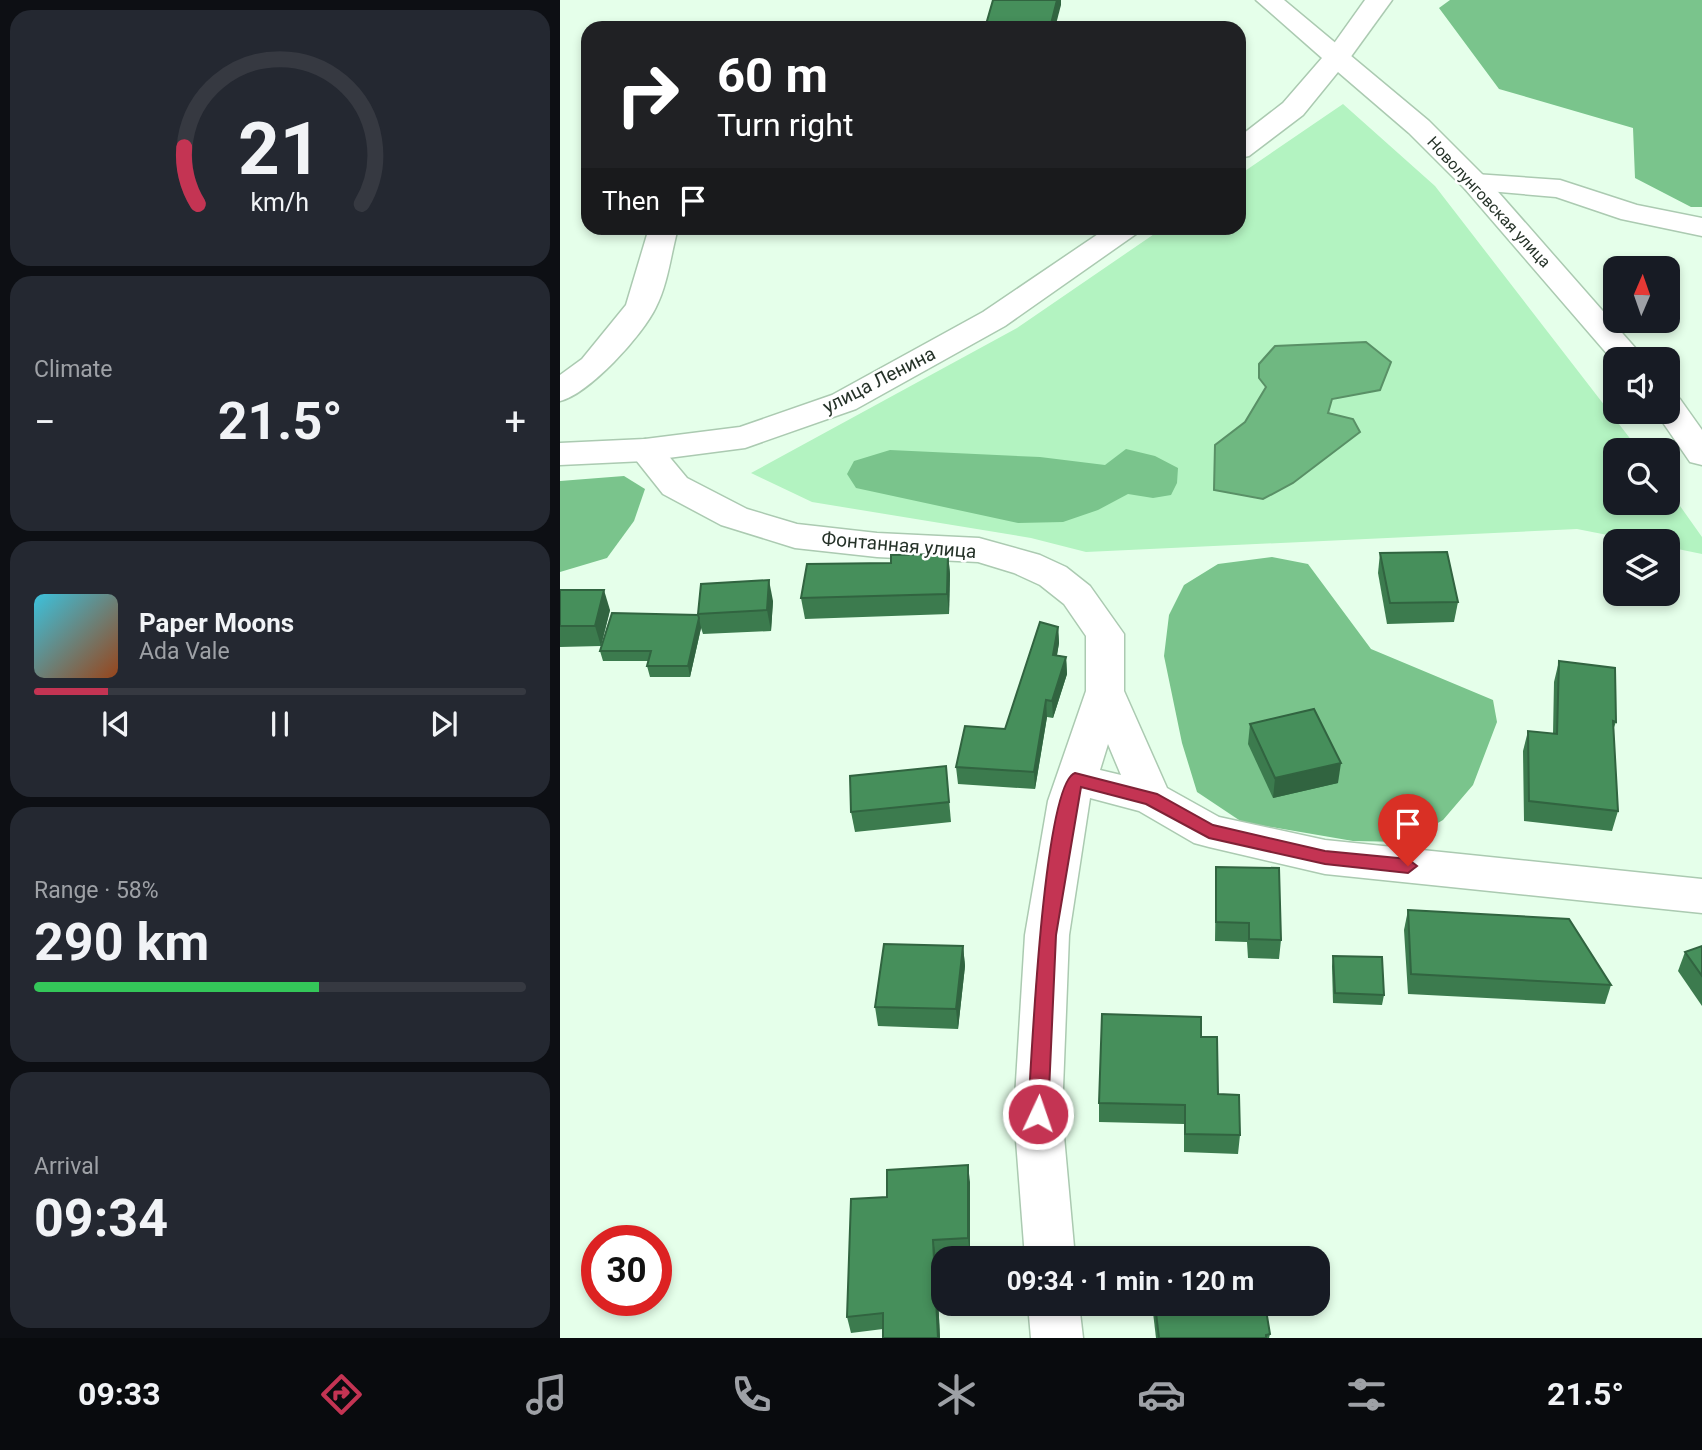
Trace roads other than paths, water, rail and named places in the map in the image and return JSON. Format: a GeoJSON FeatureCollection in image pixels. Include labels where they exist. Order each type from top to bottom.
{"type":"FeatureCollection","features":[{"type":"Feature","properties":{"kind":"street","name":"Новолунговская улица"},"geometry":{"type":"LineString","coordinates":[[1269,0],[1419,127],[1475,183],[1618,347]]}},
{"type":"Feature","properties":{"kind":"street"},"geometry":{"type":"LineString","coordinates":[[1246,145],[1293,109],[1338,56],[1367,12],[1379,0]]}},
{"type":"Feature","properties":{"kind":"street"},"geometry":{"type":"LineString","coordinates":[[1475,183],[1508,183],[1559,189],[1631,213],[1702,227]]}},
{"type":"Feature","properties":{"kind":"street"},"geometry":{"type":"LineString","coordinates":[[560,391],[593,366],[640,307],[661,235]]}},
{"type":"Feature","properties":{"kind":"street","name":"улица Ленина"},"geometry":{"type":"LineString","coordinates":[[560,454],[645,450],[745,437],[844,402],[994,319],[1116,235]]}},
{"type":"Feature","properties":{"kind":"street"},"geometry":{"type":"LineString","coordinates":[[1680,423],[1702,454]]}},
{"type":"Feature","properties":{"kind":"street","name":"Фонтанная улица"},"geometry":{"type":"LineString","coordinates":[[645,450],[675,486],[746,521],[795,536],[877,545],[979,550],[1027,564],[1054,576],[1077,596],[1105,634],[1105,691],[1069,801],[1047,935],[1038,1114],[1049,1246]]}},
{"type":"Feature","properties":{"kind":"street"},"geometry":{"type":"LineString","coordinates":[[1105,691],[1151,798]]}},
{"type":"Feature","properties":{"kind":"street"},"geometry":{"type":"LineString","coordinates":[[1075,779],[1151,798],[1209,831],[1325,858],[1702,896]]}},
{"type":"Feature","properties":{"kind":"street"},"geometry":{"type":"LineString","coordinates":[[1055,1316],[1057,1338]]}}]}
